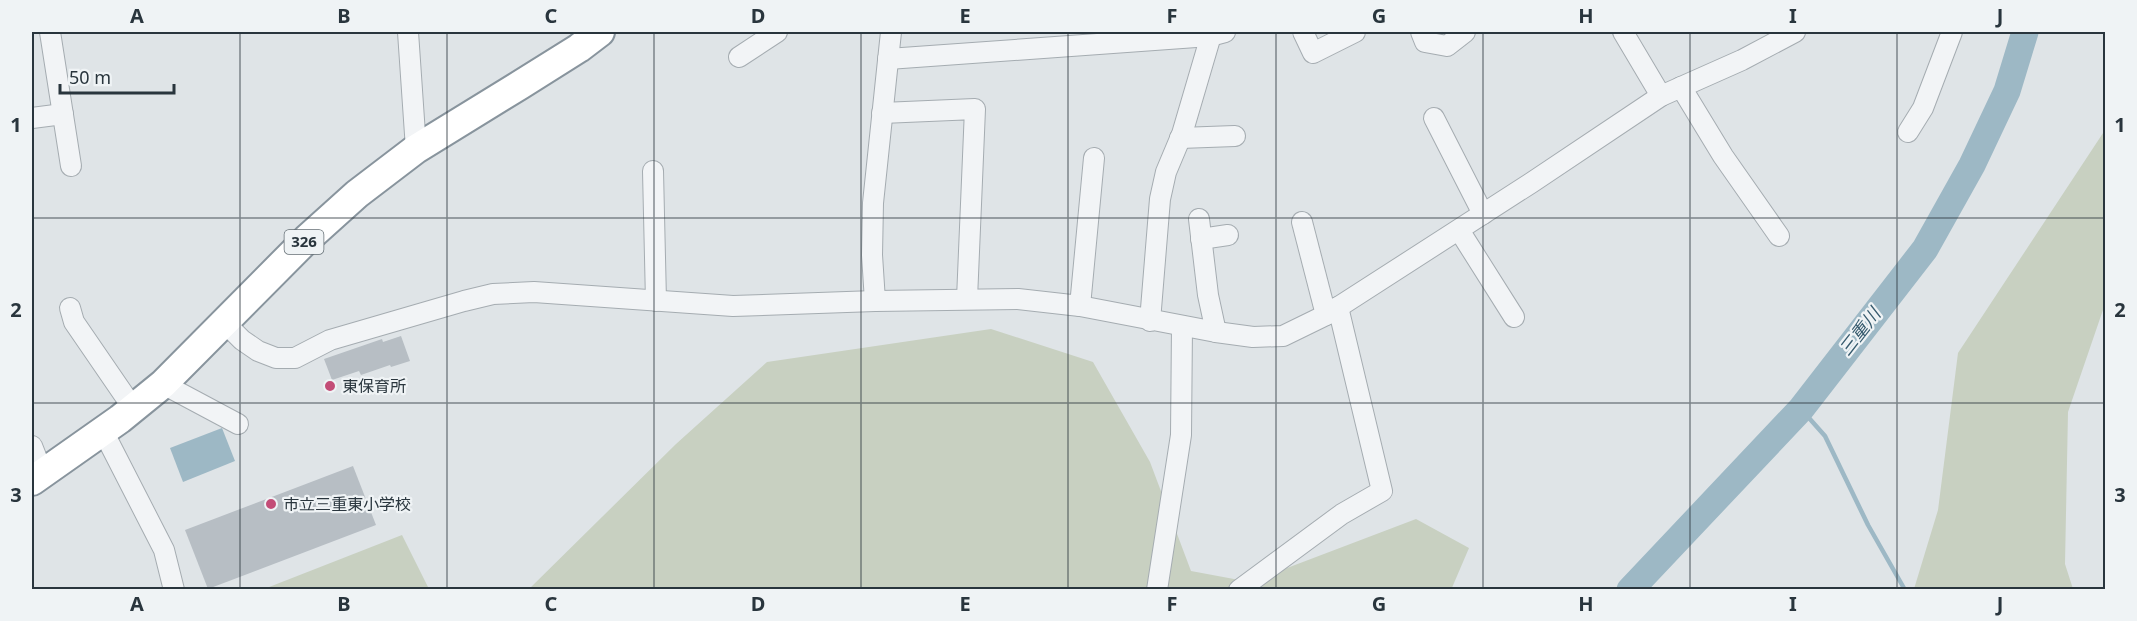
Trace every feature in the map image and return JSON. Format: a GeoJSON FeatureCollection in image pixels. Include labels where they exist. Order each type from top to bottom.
{"type":"FeatureCollection","features":[{"type":"Feature","properties":{"kind":"highway","name":"326"},"geometry":{"type":"LineString","coordinates":[[37,477],[103,431],[163,384],[315,232],[357,194],[416,148],[550,67],[600,32]]}},
{"type":"Feature","properties":{"kind":"street"},"geometry":{"type":"LineString","coordinates":[[50,32],[71,166]]}},
{"type":"Feature","properties":{"kind":"street"},"geometry":{"type":"LineString","coordinates":[[408,32],[416,148]]}},
{"type":"Feature","properties":{"kind":"street"},"geometry":{"type":"LineString","coordinates":[[739,57],[777,32]]}},
{"type":"Feature","properties":{"kind":"street"},"geometry":{"type":"LineString","coordinates":[[875,301],[872,255],[873,203],[891,32]]}},
{"type":"Feature","properties":{"kind":"street"},"geometry":{"type":"LineString","coordinates":[[1303,32],[1313,53],[1355,32]]}},
{"type":"Feature","properties":{"kind":"street"},"geometry":{"type":"LineString","coordinates":[[1421,32],[1425,42],[1447,46],[1466,32]]}},
{"type":"Feature","properties":{"kind":"street"},"geometry":{"type":"LineString","coordinates":[[1623,32],[1661,96]]}},
{"type":"Feature","properties":{"kind":"street"},"geometry":{"type":"LineString","coordinates":[[225,322],[242,340],[258,351],[276,358],[295,358],[330,340],[464,301],[493,294],[534,292],[733,306],[1018,299],[1118,312],[1150,321],[1216,332],[1253,337],[1282,336],[1332,311],[1661,96],[1742,60],[1795,32]]}},
{"type":"Feature","properties":{"kind":"street"},"geometry":{"type":"LineString","coordinates":[[1908,132],[1923,108],[1952,32]]}},
{"type":"Feature","properties":{"kind":"street"},"geometry":{"type":"LineString","coordinates":[[888,59],[1121,37],[1215,33],[1180,138],[1166,172],[1160,199],[1150,321]]}},
{"type":"Feature","properties":{"kind":"street"},"geometry":{"type":"LineString","coordinates":[[1681,87],[1723,156],[1779,236]]}},
{"type":"Feature","properties":{"kind":"street"},"geometry":{"type":"LineString","coordinates":[[882,113],[975,109],[967,299]]}},
{"type":"Feature","properties":{"kind":"street"},"geometry":{"type":"LineString","coordinates":[[32,118],[63,114]]}},
{"type":"Feature","properties":{"kind":"street"},"geometry":{"type":"LineString","coordinates":[[1434,118],[1483,213]]}},
{"type":"Feature","properties":{"kind":"street"},"geometry":{"type":"LineString","coordinates":[[1180,138],[1234,136]]}},
{"type":"Feature","properties":{"kind":"street"},"geometry":{"type":"LineString","coordinates":[[1080,306],[1094,158]]}},
{"type":"Feature","properties":{"kind":"street"},"geometry":{"type":"LineString","coordinates":[[653,171],[656,301]]}},
{"type":"Feature","properties":{"kind":"street"},"geometry":{"type":"LineString","coordinates":[[1199,219],[1208,295],[1216,332]]}},
{"type":"Feature","properties":{"kind":"street"},"geometry":{"type":"LineString","coordinates":[[1239,590],[1341,514],[1382,490],[1332,311],[1302,222]]}},
{"type":"Feature","properties":{"kind":"street"},"geometry":{"type":"LineString","coordinates":[[1459,230],[1514,317]]}},
{"type":"Feature","properties":{"kind":"street"},"geometry":{"type":"LineString","coordinates":[[1201,239],[1228,236]]}},
{"type":"Feature","properties":{"kind":"street"},"geometry":{"type":"LineString","coordinates":[[70,308],[74,322],[133,408]]}},
{"type":"Feature","properties":{"kind":"street"},"geometry":{"type":"LineString","coordinates":[[1157,590],[1181,435],[1182,326]]}},
{"type":"Feature","properties":{"kind":"street"},"geometry":{"type":"LineString","coordinates":[[163,384],[238,424]]}},
{"type":"Feature","properties":{"kind":"street"},"geometry":{"type":"LineString","coordinates":[[103,431],[164,550],[174,590]]}},
{"type":"Feature","properties":{"kind":"street"},"geometry":{"type":"LineString","coordinates":[[32,446],[37,477]]}},
{"type":"Feature","properties":{"kind":"green space"},"geometry":{"type":"Polygon","coordinates":[[[2105,130],[2105,304],[2068,412],[2065,564],[2073,589],[1914,589],[1938,510],[1958,353],[2105,130]]]}},
{"type":"Feature","properties":{"kind":"green space"},"geometry":{"type":"Polygon","coordinates":[[[991,329],[1093,362],[1150,462],[1191,571],[1250,582],[1416,519],[1469,548],[1451,590],[528,590],[676,444],[767,362],[991,329]]]}},
{"type":"Feature","properties":{"kind":"green space"},"geometry":{"type":"Polygon","coordinates":[[[402,535],[429,589],[264,589],[402,535]]]}},
{"type":"Feature","properties":{"kind":"water"},"geometry":{"type":"Polygon","coordinates":[[[222,428],[235,461],[183,482],[170,448],[222,428]]]}},
{"type":"Feature","properties":{"kind":"building"},"geometry":{"type":"Polygon","coordinates":[[[401,336],[410,361],[361,375],[359,371],[332,380],[324,359],[382,339],[383,342],[401,336]]]}},
{"type":"Feature","properties":{"kind":"building"},"geometry":{"type":"Polygon","coordinates":[[[353,466],[376,525],[208,589],[185,530],[353,466]]]}},
{"type":"Feature","properties":{"kind":"waterway","name":"三重川"},"geometry":{"type":"LineString","coordinates":[[1630,590],[1801,409],[1925,249],[1972,165],[2007,91],[2025,32]]}},
{"type":"Feature","properties":{"kind":"waterway"},"geometry":{"type":"LineString","coordinates":[[1801,409],[1825,436],[1868,525],[1905,590]]}},
{"type":"Feature","properties":{"kind":"place","name":"東保育所"},"geometry":{"type":"Point","coordinates":[330,386]}},
{"type":"Feature","properties":{"kind":"place","name":"市立三重東小学校"},"geometry":{"type":"Point","coordinates":[271,504]}}]}
